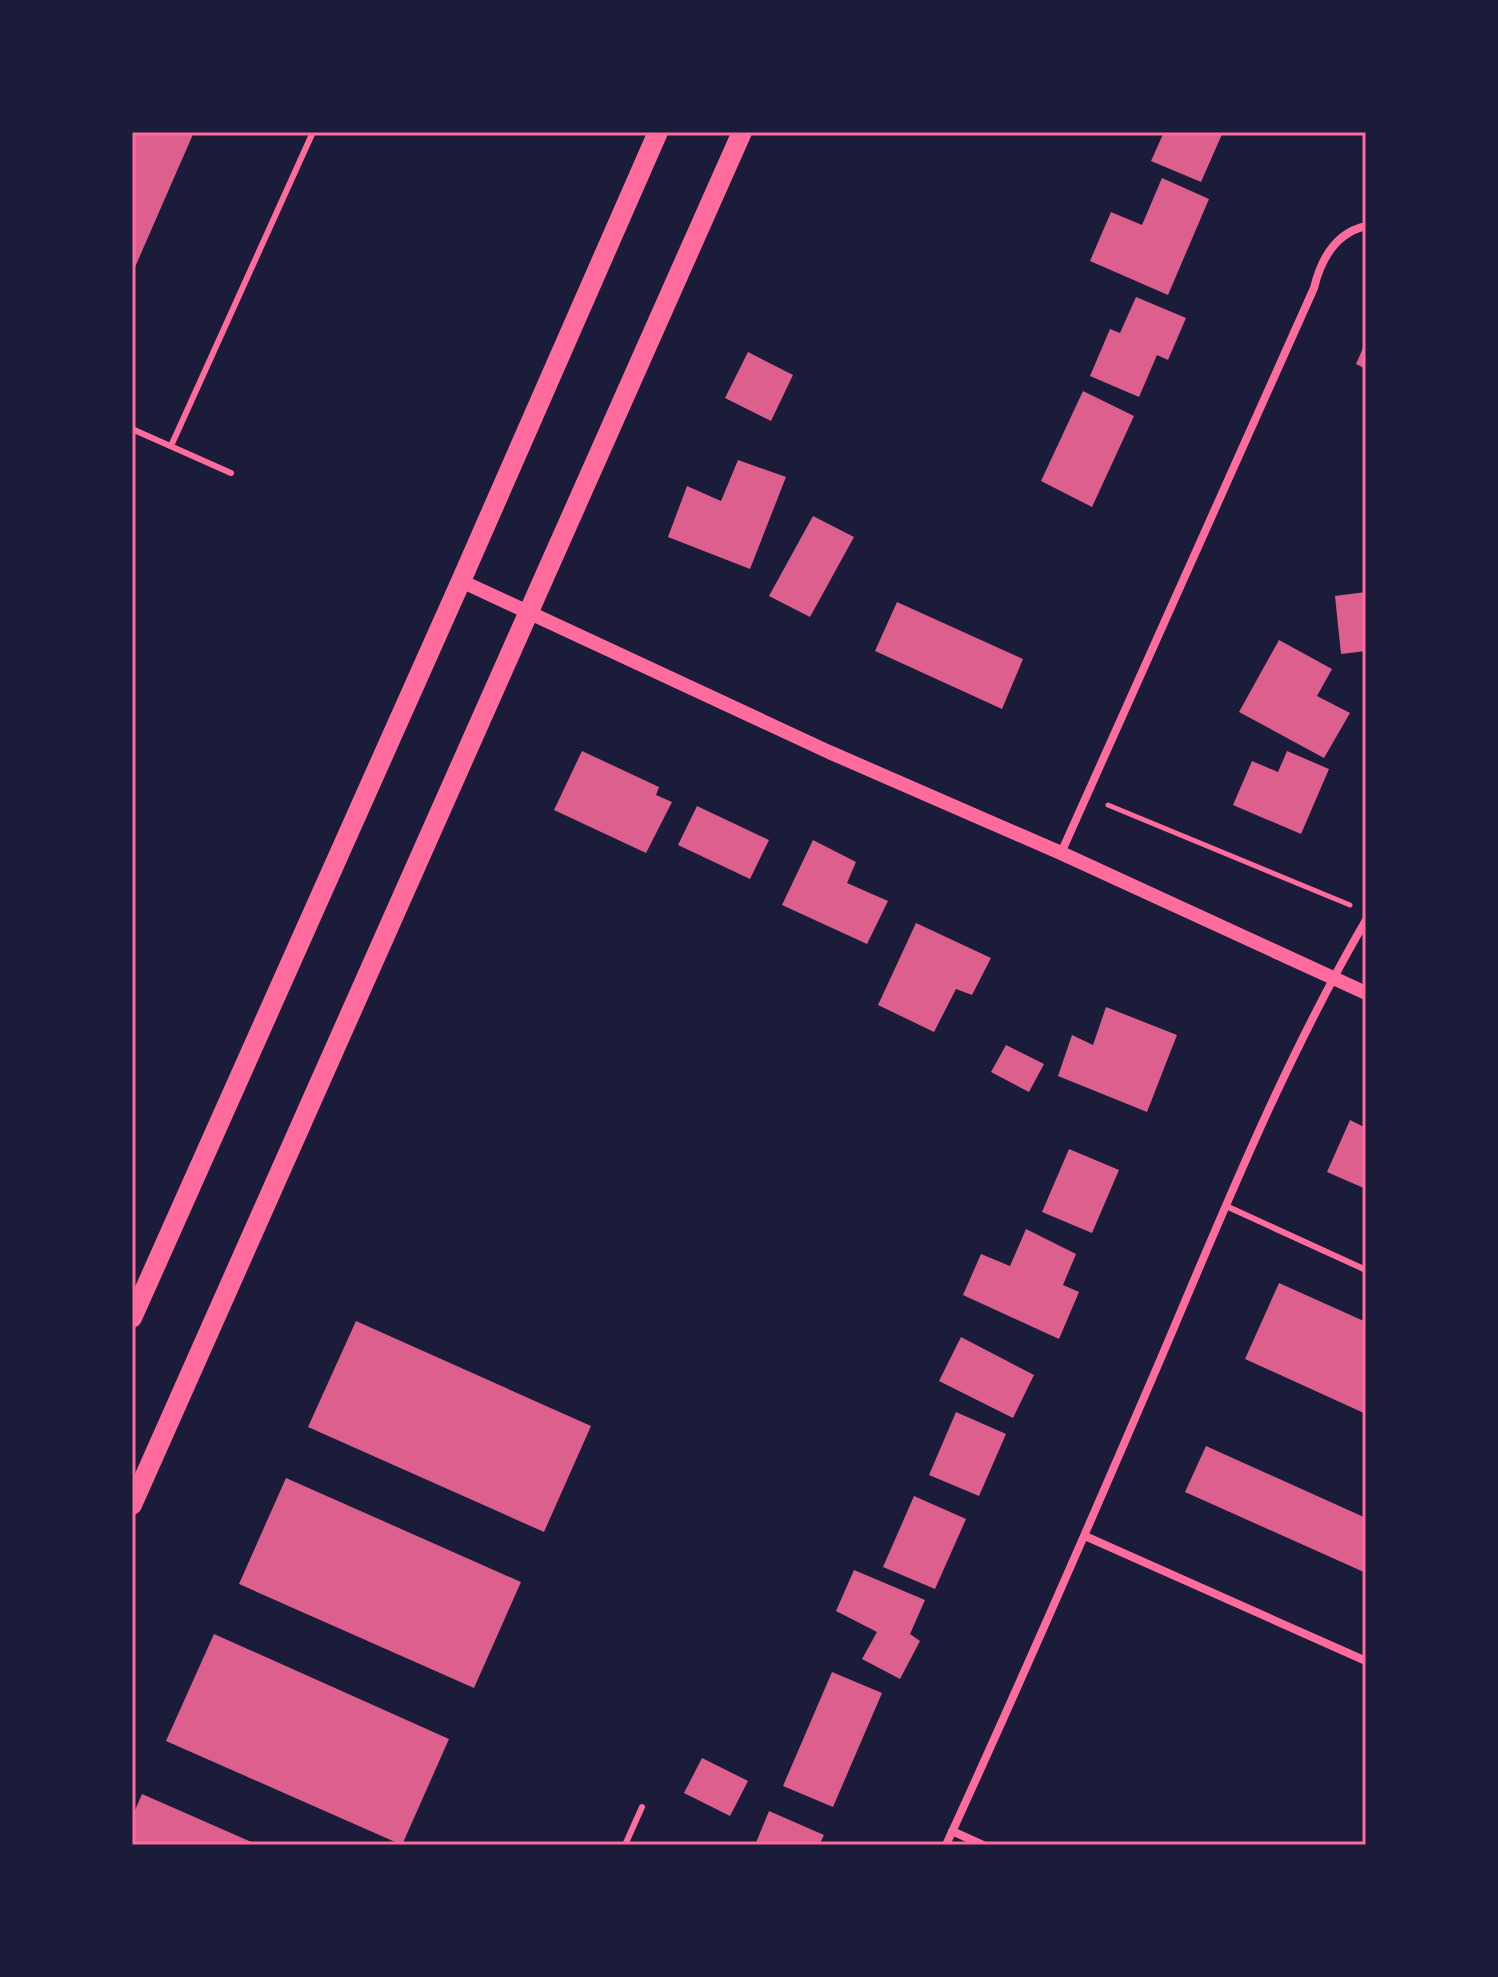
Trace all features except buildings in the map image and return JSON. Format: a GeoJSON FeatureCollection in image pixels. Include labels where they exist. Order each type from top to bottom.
{"type":"FeatureCollection","features":[{"type":"Feature","properties":{"kind":"main road"},"geometry":{"type":"LineString","coordinates":[[132,1318],[658,132]]}},
{"type":"Feature","properties":{"kind":"main road"},"geometry":{"type":"LineString","coordinates":[[132,1505],[742,132]]}},
{"type":"Feature","properties":{"kind":"street"},"geometry":{"type":"LineString","coordinates":[[1061,853],[1314,288],[1320,266],[1333,244],[1354,229],[1366,226]]}},
{"type":"Feature","properties":{"kind":"street"},"geometry":{"type":"LineString","coordinates":[[461,581],[829,752],[1061,853],[1366,993]]}},
{"type":"Feature","properties":{"kind":"street"},"geometry":{"type":"LineString","coordinates":[[946,1845],[1085,1536],[1226,1206],[1333,977],[1366,920]]}},
{"type":"Feature","properties":{"kind":"street"},"geometry":{"type":"LineString","coordinates":[[1085,1536],[1366,1661]]}},
{"type":"Feature","properties":{"kind":"street"},"geometry":{"type":"LineString","coordinates":[[952,1831],[983,1845]]}},
{"type":"Feature","properties":{"kind":"lane"},"geometry":{"type":"LineString","coordinates":[[171,446],[313,132]]}},
{"type":"Feature","properties":{"kind":"lane"},"geometry":{"type":"LineString","coordinates":[[132,429],[231,473]]}},
{"type":"Feature","properties":{"kind":"lane"},"geometry":{"type":"LineString","coordinates":[[1226,1206],[1366,1270]]}},
{"type":"Feature","properties":{"kind":"lane"},"geometry":{"type":"LineString","coordinates":[[625,1845],[642,1807]]}},
{"type":"Feature","properties":{"kind":"path"},"geometry":{"type":"LineString","coordinates":[[1087,796],[1351,906]]}}]}
